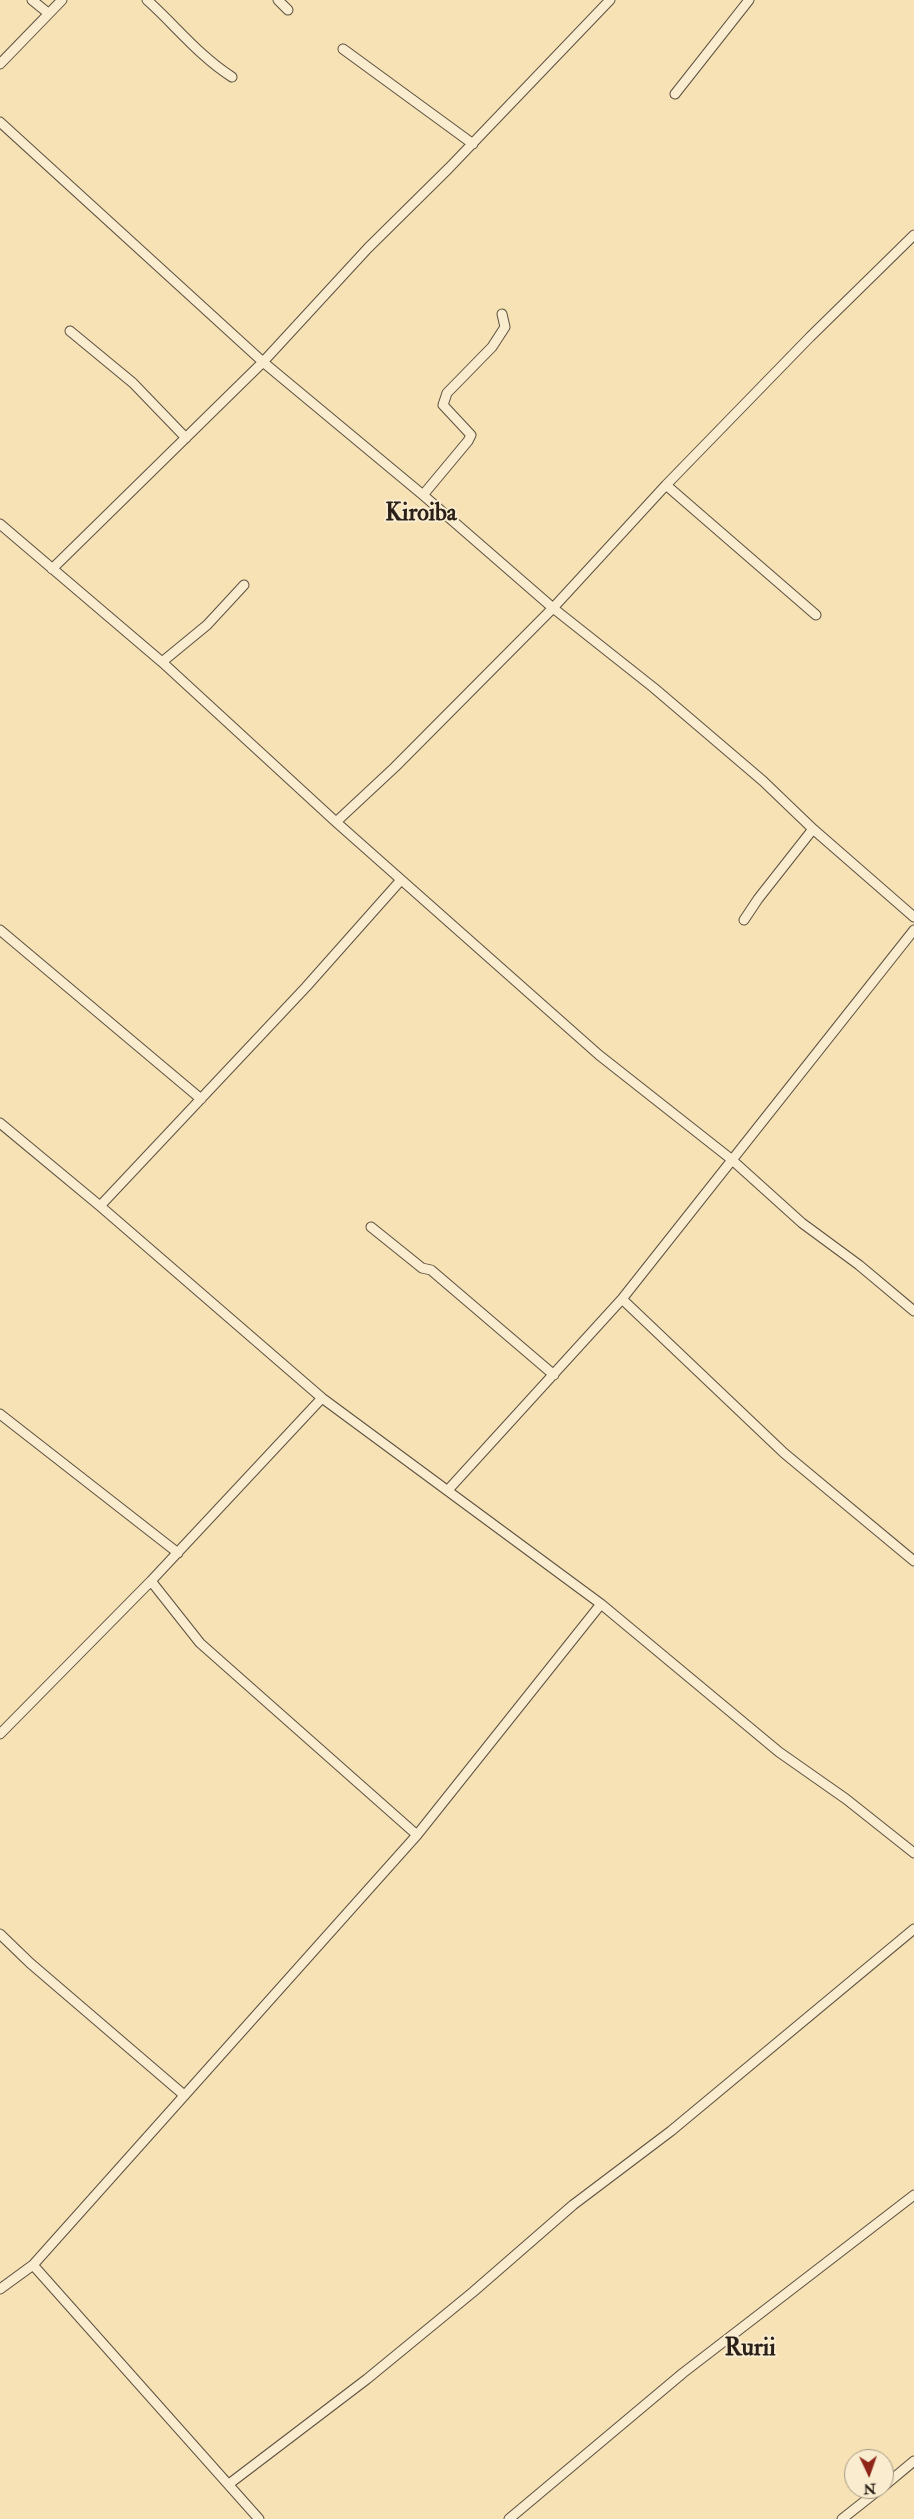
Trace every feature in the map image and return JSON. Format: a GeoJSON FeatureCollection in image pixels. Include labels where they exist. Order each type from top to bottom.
{"type":"FeatureCollection","features":[{"type":"Feature","properties":{"kind":"street"},"geometry":{"type":"LineString","coordinates":[[32,0],[48,14]]}},
{"type":"Feature","properties":{"kind":"street"},"geometry":{"type":"LineString","coordinates":[[0,64],[62,0]]}},
{"type":"Feature","properties":{"kind":"street"},"geometry":{"type":"LineString","coordinates":[[148,0],[177,27],[209,63],[232,77]]}},
{"type":"Feature","properties":{"kind":"street"},"geometry":{"type":"LineString","coordinates":[[278,0],[288,10]]}},
{"type":"Feature","properties":{"kind":"street"},"geometry":{"type":"LineString","coordinates":[[52,569],[263,362],[368,248],[473,144],[610,0]]}},
{"type":"Feature","properties":{"kind":"street"},"geometry":{"type":"LineString","coordinates":[[674,94],[749,0]]}},
{"type":"Feature","properties":{"kind":"street"},"geometry":{"type":"LineString","coordinates":[[343,49],[473,144]]}},
{"type":"Feature","properties":{"kind":"street"},"geometry":{"type":"LineString","coordinates":[[0,122],[263,362],[423,495],[553,608],[654,688],[727,750],[813,829],[914,917]]}},
{"type":"Feature","properties":{"kind":"street"},"geometry":{"type":"LineString","coordinates":[[336,822],[395,766],[553,608],[666,485],[810,336],[914,235]]}},
{"type":"Feature","properties":{"kind":"street"},"geometry":{"type":"LineString","coordinates":[[423,495],[471,435],[444,405],[447,393],[492,347],[505,327],[502,314]]}},
{"type":"Feature","properties":{"kind":"street"},"geometry":{"type":"LineString","coordinates":[[70,331],[133,383],[186,438]]}},
{"type":"Feature","properties":{"kind":"street"},"geometry":{"type":"LineString","coordinates":[[666,485],[816,615]]}},
{"type":"Feature","properties":{"kind":"street"},"geometry":{"type":"LineString","coordinates":[[0,524],[162,662],[336,822],[600,1055],[731,1159],[802,1223],[860,1265],[914,1311]]}},
{"type":"Feature","properties":{"kind":"street"},"geometry":{"type":"LineString","coordinates":[[162,662],[208,625],[244,584]]}},
{"type":"Feature","properties":{"kind":"street"},"geometry":{"type":"LineString","coordinates":[[744,920],[758,899],[813,829]]}},
{"type":"Feature","properties":{"kind":"street"},"geometry":{"type":"LineString","coordinates":[[100,1206],[306,987],[401,880]]}},
{"type":"Feature","properties":{"kind":"street"},"geometry":{"type":"LineString","coordinates":[[0,930],[201,1099]]}},
{"type":"Feature","properties":{"kind":"street"},"geometry":{"type":"LineString","coordinates":[[448,1490],[622,1299],[731,1159],[913,935]]}},
{"type":"Feature","properties":{"kind":"street"},"geometry":{"type":"LineString","coordinates":[[0,1124],[100,1206],[322,1398],[601,1604],[780,1752],[914,1853]]}},
{"type":"Feature","properties":{"kind":"street"},"geometry":{"type":"LineString","coordinates":[[371,1226],[422,1268],[431,1270],[554,1374]]}},
{"type":"Feature","properties":{"kind":"street"},"geometry":{"type":"LineString","coordinates":[[622,1299],[784,1452],[914,1561]]}},
{"type":"Feature","properties":{"kind":"street"},"geometry":{"type":"LineString","coordinates":[[0,1734],[178,1553],[322,1398]]}},
{"type":"Feature","properties":{"kind":"street"},"geometry":{"type":"LineString","coordinates":[[0,1414],[178,1553]]}},
{"type":"Feature","properties":{"kind":"street"},"geometry":{"type":"LineString","coordinates":[[151,1581],[200,1643],[418,1835]]}},
{"type":"Feature","properties":{"kind":"street"},"geometry":{"type":"LineString","coordinates":[[0,2289],[33,2265],[418,1835],[601,1604]]}},
{"type":"Feature","properties":{"kind":"street"},"geometry":{"type":"LineString","coordinates":[[229,2484],[367,2379],[473,2292],[573,2205],[671,2131],[914,1929]]}},
{"type":"Feature","properties":{"kind":"street"},"geometry":{"type":"LineString","coordinates":[[0,1934],[30,1963],[184,2096]]}},
{"type":"Feature","properties":{"kind":"street"},"geometry":{"type":"LineString","coordinates":[[509,2519],[683,2373],[914,2195]]}},
{"type":"Feature","properties":{"kind":"street"},"geometry":{"type":"LineString","coordinates":[[33,2265],[259,2519]]}},
{"type":"Feature","properties":{"kind":"street"},"geometry":{"type":"LineString","coordinates":[[894,2477],[914,2460]]}},
{"type":"Feature","properties":{"kind":"street"},"geometry":{"type":"LineString","coordinates":[[842,2519],[867,2499]]}},
{"type":"Feature","properties":{"kind":"district","name":"Kiroiba"},"geometry":{"type":"Point","coordinates":[421,515]}},
{"type":"Feature","properties":{"kind":"district","name":"Rurii"},"geometry":{"type":"Point","coordinates":[750,2350]}}]}
